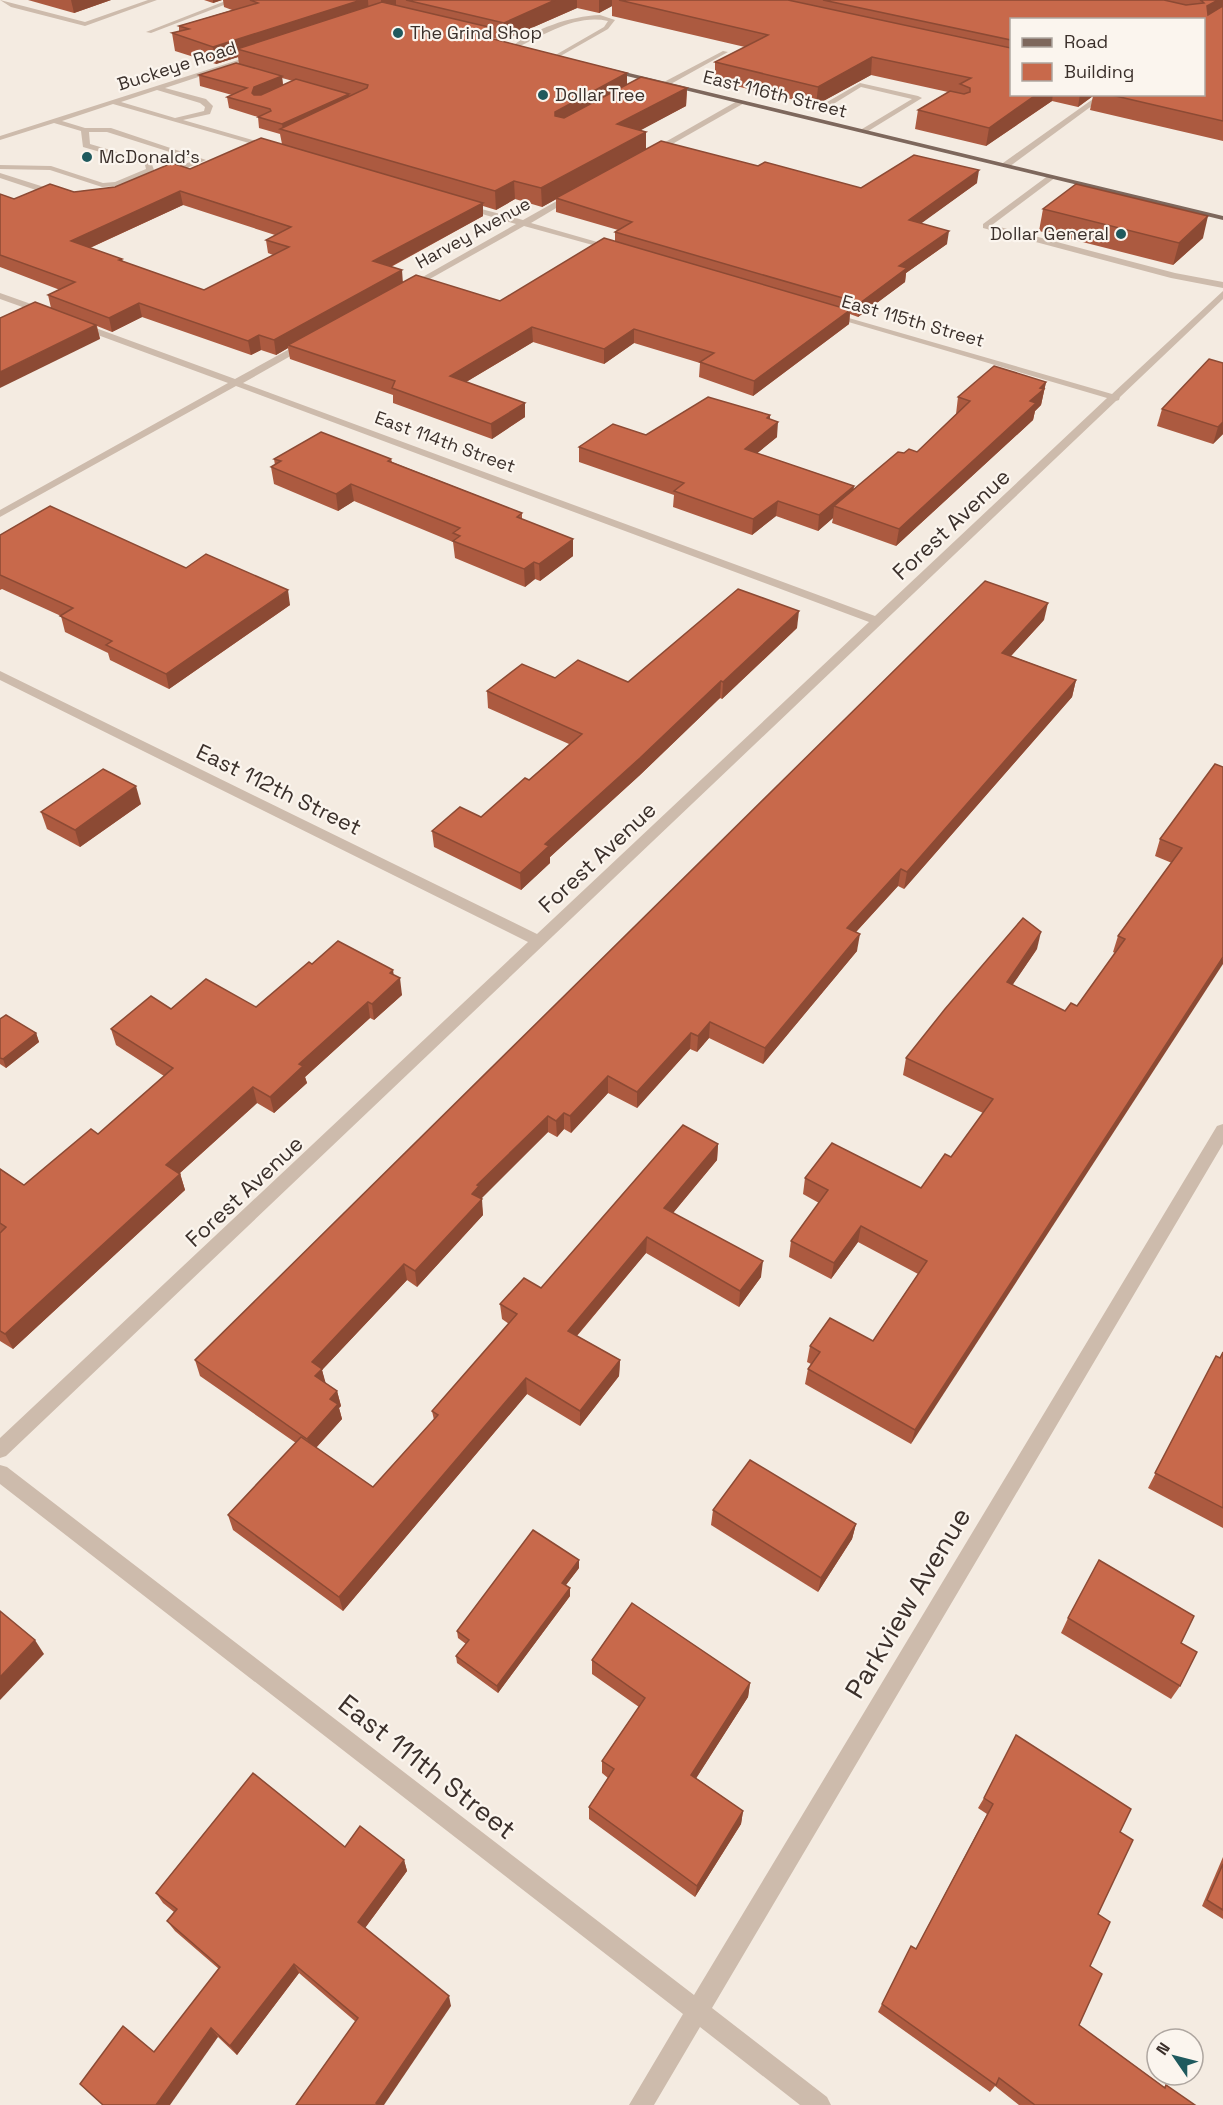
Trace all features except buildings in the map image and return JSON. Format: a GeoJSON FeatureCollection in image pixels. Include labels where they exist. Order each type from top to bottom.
{"type":"FeatureCollection","features":[{"type":"Feature","properties":{"kind":"main road"},"geometry":{"type":"LineString","coordinates":[[503,45],[524,50]]}},
{"type":"Feature","properties":{"kind":"main road"},"geometry":{"type":"LineString","coordinates":[[545,54],[569,60]]}},
{"type":"Feature","properties":{"kind":"main road","name":"East 116th Street"},"geometry":{"type":"LineString","coordinates":[[602,68],[1223,218]]}},
{"type":"Feature","properties":{"kind":"street"},"geometry":{"type":"LineString","coordinates":[[1,0],[0,2],[13,6],[85,24],[154,0]]}},
{"type":"Feature","properties":{"kind":"street"},"geometry":{"type":"LineString","coordinates":[[149,32],[234,0]]}},
{"type":"Feature","properties":{"kind":"street"},"geometry":{"type":"LineString","coordinates":[[514,47],[573,21],[601,16],[609,12]]}},
{"type":"Feature","properties":{"kind":"street"},"geometry":{"type":"LineString","coordinates":[[555,57],[606,28],[612,20],[601,16]]}},
{"type":"Feature","properties":{"kind":"street"},"geometry":{"type":"LineString","coordinates":[[666,83],[725,52]]}},
{"type":"Feature","properties":{"kind":"street","name":"Buckeye Road"},"geometry":{"type":"LineString","coordinates":[[0,138],[264,54]]}},
{"type":"Feature","properties":{"kind":"street"},"geometry":{"type":"LineString","coordinates":[[224,66],[242,71]]}},
{"type":"Feature","properties":{"kind":"street"},"geometry":{"type":"LineString","coordinates":[[640,89],[656,81]]}},
{"type":"Feature","properties":{"kind":"street"},"geometry":{"type":"LineString","coordinates":[[819,109],[860,85],[929,101]]}},
{"type":"Feature","properties":{"kind":"street"},"geometry":{"type":"LineString","coordinates":[[158,88],[203,101],[208,106],[207,112],[175,120]]}},
{"type":"Feature","properties":{"kind":"street"},"geometry":{"type":"LineString","coordinates":[[1006,165],[1102,96]]}},
{"type":"Feature","properties":{"kind":"street"},"geometry":{"type":"LineString","coordinates":[[865,131],[918,98]]}},
{"type":"Feature","properties":{"kind":"street"},"geometry":{"type":"LineString","coordinates":[[114,102],[269,148],[280,147]]}},
{"type":"Feature","properties":{"kind":"street"},"geometry":{"type":"LineString","coordinates":[[645,156],[742,102]]}},
{"type":"Feature","properties":{"kind":"street"},"geometry":{"type":"LineString","coordinates":[[55,121],[85,130],[108,130],[201,160],[158,178]]}},
{"type":"Feature","properties":{"kind":"street"},"geometry":{"type":"LineString","coordinates":[[0,167],[51,168],[102,185],[116,184],[150,170],[148,165],[86,145],[85,130]]}},
{"type":"Feature","properties":{"kind":"street"},"geometry":{"type":"LineString","coordinates":[[0,175],[66,197]]}},
{"type":"Feature","properties":{"kind":"street"},"geometry":{"type":"LineString","coordinates":[[1052,177],[986,226],[1174,276],[1223,285]]}},
{"type":"Feature","properties":{"kind":"street","name":"Harvey Avenue"},"geometry":{"type":"LineString","coordinates":[[396,294],[586,189]]}},
{"type":"Feature","properties":{"kind":"street"},"geometry":{"type":"LineString","coordinates":[[459,204],[620,251]]}},
{"type":"Feature","properties":{"kind":"street","name":"Forest Avenue"},"geometry":{"type":"LineString","coordinates":[[0,1450],[1116,398],[1223,294]]}},
{"type":"Feature","properties":{"kind":"street"},"geometry":{"type":"LineString","coordinates":[[0,296],[54,316]]}},
{"type":"Feature","properties":{"kind":"street","name":"East 115th Street"},"geometry":{"type":"LineString","coordinates":[[825,312],[1116,398]]}},
{"type":"Feature","properties":{"kind":"street","name":"East 114th Street"},"geometry":{"type":"LineString","coordinates":[[65,320],[878,621]]}},
{"type":"Feature","properties":{"kind":"street"},"geometry":{"type":"LineString","coordinates":[[0,514],[315,339]]}},
{"type":"Feature","properties":{"kind":"street","name":"East 112th Street"},"geometry":{"type":"LineString","coordinates":[[0,675],[539,941]]}},
{"type":"Feature","properties":{"kind":"street","name":"Parkview Avenue"},"geometry":{"type":"LineString","coordinates":[[641,2105],[1223,1130]]}},
{"type":"Feature","properties":{"kind":"street","name":"East 111th Street"},"geometry":{"type":"LineString","coordinates":[[0,1473],[819,2105]]}},
{"type":"Feature","properties":{"kind":"place","name":"The Grind Shop"},"geometry":{"type":"Point","coordinates":[398,33]}},
{"type":"Feature","properties":{"kind":"place","name":"Dollar Tree"},"geometry":{"type":"Point","coordinates":[543,95]}},
{"type":"Feature","properties":{"kind":"place","name":"McDonald's"},"geometry":{"type":"Point","coordinates":[87,157]}},
{"type":"Feature","properties":{"kind":"place","name":"Dollar General"},"geometry":{"type":"Point","coordinates":[1121,234]}}]}
